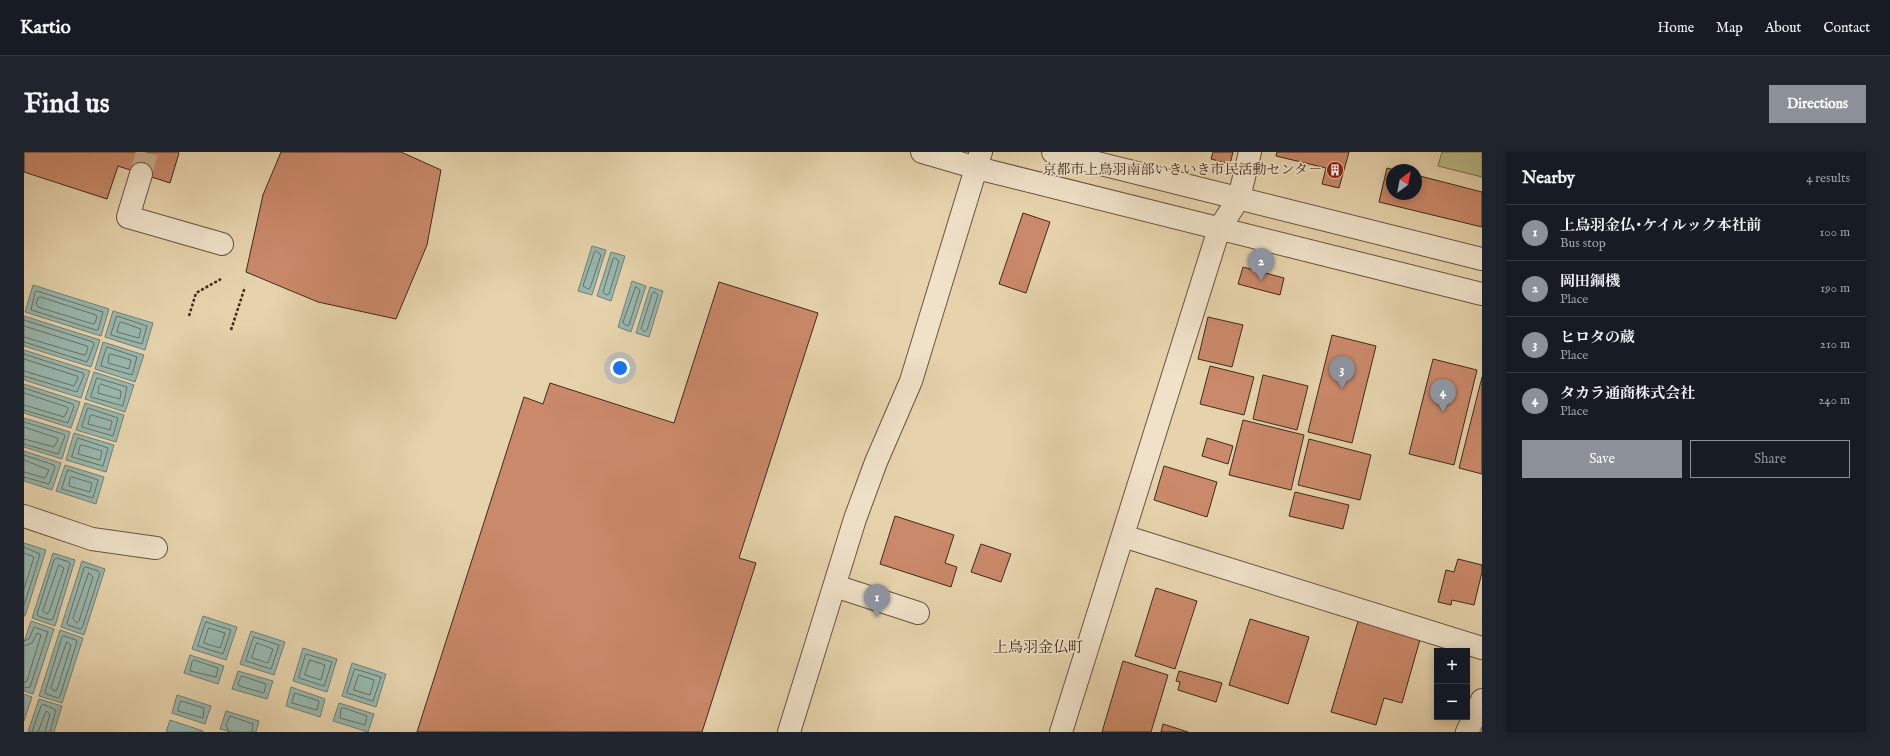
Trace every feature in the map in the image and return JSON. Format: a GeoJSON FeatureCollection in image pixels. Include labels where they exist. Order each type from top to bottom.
{"type":"FeatureCollection","features":[{"type":"Feature","properties":{"kind":"street"},"geometry":{"type":"LineString","coordinates":[[922,152],[979,160],[1219,229],[1482,294]]}},
{"type":"Feature","properties":{"kind":"street"},"geometry":{"type":"LineString","coordinates":[[1053,152],[1482,259]]}},
{"type":"Feature","properties":{"kind":"street"},"geometry":{"type":"LineString","coordinates":[[1061,732],[1219,229],[1239,198],[1250,152]]}},
{"type":"Feature","properties":{"kind":"street"},"geometry":{"type":"LineString","coordinates":[[789,732],[834,586],[876,462],[911,381],[979,160]]}},
{"type":"Feature","properties":{"kind":"street"},"geometry":{"type":"LineString","coordinates":[[141,174],[128,217],[222,244]]}},
{"type":"Feature","properties":{"kind":"street"},"geometry":{"type":"LineString","coordinates":[[24,516],[92,539],[156,548]]}},
{"type":"Feature","properties":{"kind":"street"},"geometry":{"type":"LineString","coordinates":[[1122,536],[1482,648]]}},
{"type":"Feature","properties":{"kind":"street"},"geometry":{"type":"LineString","coordinates":[[834,586],[918,613]]}},
{"type":"Feature","properties":{"kind":"street"},"geometry":{"type":"LineString","coordinates":[[1467,732],[1482,700]]}},
{"type":"Feature","properties":{"kind":"path"},"geometry":{"type":"LineString","coordinates":[[189,316],[196,293],[221,279]]}},
{"type":"Feature","properties":{"kind":"path"},"geometry":{"type":"LineString","coordinates":[[232,330],[245,287]]}},
{"type":"Feature","properties":{"kind":"green space"},"geometry":{"type":"Polygon","coordinates":[[[1442,152],[1482,152],[1482,177],[1438,166],[1442,152]]]}},
{"type":"Feature","properties":{"kind":"water"},"geometry":{"type":"Polygon","coordinates":[[[592,246],[606,250],[592,295],[578,291],[592,246]]]}},
{"type":"Feature","properties":{"kind":"water"},"geometry":{"type":"Polygon","coordinates":[[[611,252],[625,256],[611,301],[597,296],[611,252]]]}},
{"type":"Feature","properties":{"kind":"water"},"geometry":{"type":"Polygon","coordinates":[[[632,281],[646,286],[631,332],[618,327],[632,281]]]}},
{"type":"Feature","properties":{"kind":"water"},"geometry":{"type":"Polygon","coordinates":[[[33,285],[109,309],[101,336],[25,312],[33,285]]]}},
{"type":"Feature","properties":{"kind":"water"},"geometry":{"type":"Polygon","coordinates":[[[650,287],[663,291],[649,337],[636,333],[650,287]]]}},
{"type":"Feature","properties":{"kind":"water"},"geometry":{"type":"Polygon","coordinates":[[[113,311],[153,323],[145,350],[105,337],[113,311]]]}},
{"type":"Feature","properties":{"kind":"water"},"geometry":{"type":"Polygon","coordinates":[[[24,316],[100,340],[91,367],[24,346],[24,316]]]}},
{"type":"Feature","properties":{"kind":"water"},"geometry":{"type":"Polygon","coordinates":[[[103,342],[144,355],[135,382],[95,369],[103,342]]]}},
{"type":"Feature","properties":{"kind":"water"},"geometry":{"type":"Polygon","coordinates":[[[24,350],[90,371],[81,398],[24,380],[24,350]]]}},
{"type":"Feature","properties":{"kind":"water"},"geometry":{"type":"Polygon","coordinates":[[[94,372],[134,385],[125,412],[85,399],[94,372]]]}},
{"type":"Feature","properties":{"kind":"water"},"geometry":{"type":"Polygon","coordinates":[[[24,384],[80,402],[71,428],[24,413],[24,384]]]}},
{"type":"Feature","properties":{"kind":"water"},"geometry":{"type":"Polygon","coordinates":[[[85,403],[124,415],[116,442],[76,430],[85,403]]]}},
{"type":"Feature","properties":{"kind":"water"},"geometry":{"type":"Polygon","coordinates":[[[24,418],[70,432],[62,459],[24,447],[24,418]]]}},
{"type":"Feature","properties":{"kind":"water"},"geometry":{"type":"Polygon","coordinates":[[[74,433],[114,445],[106,472],[66,460],[74,433]]]}},
{"type":"Feature","properties":{"kind":"water"},"geometry":{"type":"Polygon","coordinates":[[[24,451],[61,463],[52,490],[24,481],[24,451]]]}},
{"type":"Feature","properties":{"kind":"water"},"geometry":{"type":"Polygon","coordinates":[[[65,465],[104,477],[96,504],[56,491],[65,465]]]}},
{"type":"Feature","properties":{"kind":"water"},"geometry":{"type":"Polygon","coordinates":[[[24,543],[46,550],[25,616],[24,616],[24,543]]]}},
{"type":"Feature","properties":{"kind":"water"},"geometry":{"type":"Polygon","coordinates":[[[53,553],[75,560],[55,626],[32,618],[53,553]]]}},
{"type":"Feature","properties":{"kind":"water"},"geometry":{"type":"Polygon","coordinates":[[[82,561],[105,569],[84,635],[61,627],[82,561]]]}},
{"type":"Feature","properties":{"kind":"water"},"geometry":{"type":"Polygon","coordinates":[[[203,616],[237,627],[226,660],[192,649],[203,616]]]}},
{"type":"Feature","properties":{"kind":"water"},"geometry":{"type":"Polygon","coordinates":[[[31,621],[54,629],[33,694],[24,691],[24,642],[31,621]]]}},
{"type":"Feature","properties":{"kind":"water"},"geometry":{"type":"Polygon","coordinates":[[[60,630],[83,638],[62,703],[39,696],[60,630]]]}},
{"type":"Feature","properties":{"kind":"water"},"geometry":{"type":"Polygon","coordinates":[[[251,631],[285,642],[274,675],[240,664],[251,631]]]}},
{"type":"Feature","properties":{"kind":"water"},"geometry":{"type":"Polygon","coordinates":[[[303,648],[337,659],[327,692],[293,681],[303,648]]]}},
{"type":"Feature","properties":{"kind":"water"},"geometry":{"type":"Polygon","coordinates":[[[190,655],[224,666],[218,684],[184,673],[190,655]]]}},
{"type":"Feature","properties":{"kind":"water"},"geometry":{"type":"Polygon","coordinates":[[[352,663],[386,674],[376,707],[342,696],[352,663]]]}},
{"type":"Feature","properties":{"kind":"water"},"geometry":{"type":"Polygon","coordinates":[[[238,671],[273,681],[267,699],[232,689],[238,671]]]}},
{"type":"Feature","properties":{"kind":"water"},"geometry":{"type":"Polygon","coordinates":[[[291,687],[325,699],[320,717],[286,706],[291,687]]]}},
{"type":"Feature","properties":{"kind":"water"},"geometry":{"type":"Polygon","coordinates":[[[24,694],[32,697],[24,721],[24,694]]]}},
{"type":"Feature","properties":{"kind":"water"},"geometry":{"type":"Polygon","coordinates":[[[177,695],[211,706],[205,724],[172,713],[177,695]]]}},
{"type":"Feature","properties":{"kind":"water"},"geometry":{"type":"Polygon","coordinates":[[[39,699],[62,706],[54,732],[28,732],[39,699]]]}},
{"type":"Feature","properties":{"kind":"water"},"geometry":{"type":"Polygon","coordinates":[[[339,703],[374,714],[368,732],[333,721],[339,703]]]}},
{"type":"Feature","properties":{"kind":"water"},"geometry":{"type":"Polygon","coordinates":[[[226,711],[259,721],[256,732],[231,732],[220,729],[226,711]]]}},
{"type":"Feature","properties":{"kind":"water"},"geometry":{"type":"Polygon","coordinates":[[[170,720],[203,731],[203,732],[166,732],[170,720]]]}},
{"type":"Feature","properties":{"kind":"building"},"geometry":{"type":"Polygon","coordinates":[[[24,152],[179,153],[170,183],[118,166],[107,199],[24,172],[24,152]]]}},
{"type":"Feature","properties":{"kind":"building"},"geometry":{"type":"Polygon","coordinates":[[[281,152],[401,152],[441,170],[427,245],[396,319],[318,302],[246,272],[263,195],[281,152]]]}},
{"type":"Feature","properties":{"kind":"building"},"geometry":{"type":"Polygon","coordinates":[[[1213,152],[1233,152],[1230,164],[1211,159],[1213,152]]]}},
{"type":"Feature","properties":{"kind":"building","name":"京都市上鳥羽南部いきいき市民活動センタ－"},"geometry":{"type":"Polygon","coordinates":[[[1277,152],[1349,152],[1339,188],[1322,184],[1326,168],[1276,156],[1277,152]]]}},
{"type":"Feature","properties":{"kind":"building"},"geometry":{"type":"Polygon","coordinates":[[[1386,172],[1386,200],[1422,200],[1422,177],[1482,192],[1482,227],[1379,202],[1386,172]]]}},
{"type":"Feature","properties":{"kind":"building"},"geometry":{"type":"Polygon","coordinates":[[[1023,213],[1050,222],[1026,293],[999,284],[1023,213]]]}},
{"type":"Feature","properties":{"kind":"building"},"geometry":{"type":"Polygon","coordinates":[[[1243,267],[1284,278],[1280,295],[1238,284],[1243,267]]]}},
{"type":"Feature","properties":{"kind":"building"},"geometry":{"type":"Polygon","coordinates":[[[719,282],[818,313],[739,558],[756,563],[702,732],[417,732],[524,397],[543,404],[550,383],[674,423],[719,282]]]}},
{"type":"Feature","properties":{"kind":"building"},"geometry":{"type":"Polygon","coordinates":[[[1208,317],[1243,325],[1232,367],[1198,359],[1208,317]]]}},
{"type":"Feature","properties":{"kind":"building"},"geometry":{"type":"Polygon","coordinates":[[[1332,335],[1376,346],[1352,443],[1308,432],[1332,335]]]}},
{"type":"Feature","properties":{"kind":"building"},"geometry":{"type":"Polygon","coordinates":[[[1433,359],[1477,370],[1454,465],[1409,454],[1433,359]]]}},
{"type":"Feature","properties":{"kind":"building"},"geometry":{"type":"Polygon","coordinates":[[[1210,366],[1254,377],[1244,415],[1200,404],[1210,366]]]}},
{"type":"Feature","properties":{"kind":"building"},"geometry":{"type":"Polygon","coordinates":[[[1263,375],[1308,386],[1297,430],[1253,419],[1263,375]]]}},
{"type":"Feature","properties":{"kind":"building"},"geometry":{"type":"Polygon","coordinates":[[[1482,377],[1482,474],[1459,468],[1482,377]]]}},
{"type":"Feature","properties":{"kind":"building"},"geometry":{"type":"Polygon","coordinates":[[[1243,420],[1304,435],[1291,490],[1229,475],[1243,420]]]}},
{"type":"Feature","properties":{"kind":"building"},"geometry":{"type":"Polygon","coordinates":[[[1207,438],[1233,446],[1228,464],[1202,456],[1207,438]]]}},
{"type":"Feature","properties":{"kind":"building"},"geometry":{"type":"Polygon","coordinates":[[[1309,439],[1371,455],[1360,500],[1298,485],[1309,439]]]}},
{"type":"Feature","properties":{"kind":"building"},"geometry":{"type":"Polygon","coordinates":[[[1164,466],[1217,482],[1207,517],[1154,500],[1164,466]]]}},
{"type":"Feature","properties":{"kind":"building"},"geometry":{"type":"Polygon","coordinates":[[[1295,492],[1349,505],[1343,529],[1289,516],[1295,492]]]}},
{"type":"Feature","properties":{"kind":"building"},"geometry":{"type":"Polygon","coordinates":[[[895,516],[954,535],[945,563],[957,567],[951,587],[880,564],[895,516]]]}},
{"type":"Feature","properties":{"kind":"building"},"geometry":{"type":"Polygon","coordinates":[[[981,544],[1011,554],[1001,582],[971,572],[981,544]]]}},
{"type":"Feature","properties":{"kind":"building"},"geometry":{"type":"Polygon","coordinates":[[[1458,559],[1482,565],[1482,572],[1474,605],[1452,600],[1451,605],[1438,602],[1446,570],[1454,572],[1458,559]]]}},
{"type":"Feature","properties":{"kind":"building"},"geometry":{"type":"Polygon","coordinates":[[[1156,588],[1197,601],[1175,669],[1135,656],[1156,588]]]}},
{"type":"Feature","properties":{"kind":"building"},"geometry":{"type":"Polygon","coordinates":[[[1359,618],[1421,636],[1402,703],[1384,698],[1376,725],[1331,712],[1359,618]]]}},
{"type":"Feature","properties":{"kind":"building"},"geometry":{"type":"Polygon","coordinates":[[[1250,619],[1309,637],[1288,704],[1229,685],[1250,619]]]}},
{"type":"Feature","properties":{"kind":"building"},"geometry":{"type":"Polygon","coordinates":[[[1123,661],[1168,675],[1151,732],[1102,732],[1123,661]]]}},
{"type":"Feature","properties":{"kind":"building"},"geometry":{"type":"Polygon","coordinates":[[[1179,671],[1222,683],[1216,702],[1178,690],[1180,682],[1176,681],[1179,671]]]}},
{"type":"Feature","properties":{"kind":"building"},"geometry":{"type":"Polygon","coordinates":[[[1163,724],[1188,732],[1161,732],[1163,724]]]}},
{"type":"Feature","properties":{"kind":"tunnel"},"geometry":{"type":"LineString","coordinates":[[141,174],[147,152]]}},
{"type":"Feature","properties":{"kind":"place","name":"京都市上鳥羽南部いきいき市民活動センタ－"},"geometry":{"type":"Point","coordinates":[1335,170]}},
{"type":"Feature","properties":{"kind":"place","name":"岡田鋼機"},"geometry":{"type":"Point","coordinates":[1261,281]}},
{"type":"Feature","properties":{"kind":"place","name":"ヒロタの蔵"},"geometry":{"type":"Point","coordinates":[1342,389]}},
{"type":"Feature","properties":{"kind":"place","name":"タカラ通商株式会社"},"geometry":{"type":"Point","coordinates":[1443,412]}},
{"type":"Feature","properties":{"kind":"place","name":"上鳥羽金仏･ケイルック本社前"},"geometry":{"type":"Point","coordinates":[877,617]}},
{"type":"Feature","properties":{"kind":"district","name":"上鳥羽金仏町"},"geometry":{"type":"Point","coordinates":[1038,647]}}]}
